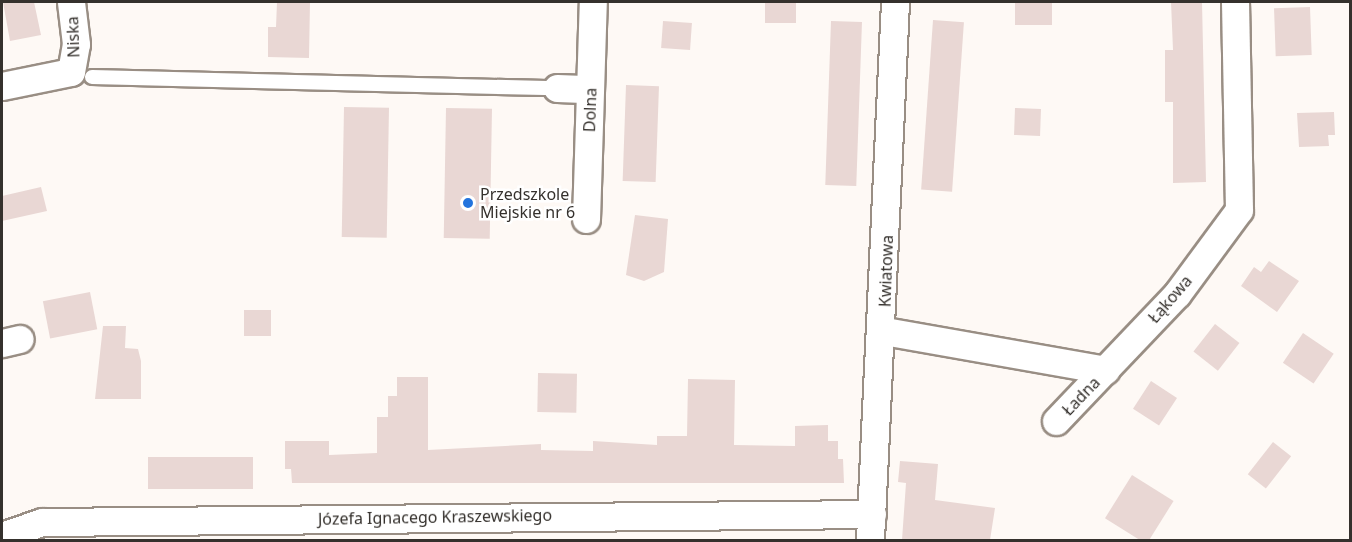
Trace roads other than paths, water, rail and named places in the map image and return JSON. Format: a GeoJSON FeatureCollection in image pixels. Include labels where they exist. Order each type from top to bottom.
{"type":"FeatureCollection","features":[{"type":"Feature","properties":{"kind":"street","name":"Niska"},"geometry":{"type":"LineString","coordinates":[[2,86],[82,74],[76,55],[71,2]]}},
{"type":"Feature","properties":{"kind":"street","name":"Dolna"},"geometry":{"type":"LineString","coordinates":[[586,219],[593,2]]}},
{"type":"Feature","properties":{"kind":"street","name":"Kwiatowa"},"geometry":{"type":"LineString","coordinates":[[870,540],[884,331],[895,2]]}},
{"type":"Feature","properties":{"kind":"street","name":"Łąkowa"},"geometry":{"type":"LineString","coordinates":[[1106,370],[1177,294],[1239,210],[1235,2]]}},
{"type":"Feature","properties":{"kind":"street"},"geometry":{"type":"LineString","coordinates":[[557,88],[590,89]]}},
{"type":"Feature","properties":{"kind":"street"},"geometry":{"type":"LineString","coordinates":[[884,331],[1106,370]]}},
{"type":"Feature","properties":{"kind":"street","name":"Ładna"},"geometry":{"type":"LineString","coordinates":[[1056,421],[1106,370]]}},
{"type":"Feature","properties":{"kind":"street","name":"Józefa Ignacego Kraszewskiego"},"geometry":{"type":"LineString","coordinates":[[2,536],[42,522],[872,514]]}},
{"type":"Feature","properties":{"kind":"lane"},"geometry":{"type":"LineString","coordinates":[[82,74],[557,88]]}},
{"type":"Feature","properties":{"kind":"place","name":"Przedszkole Miejskie nr 6"},"geometry":{"type":"Point","coordinates":[468,203]}}]}
